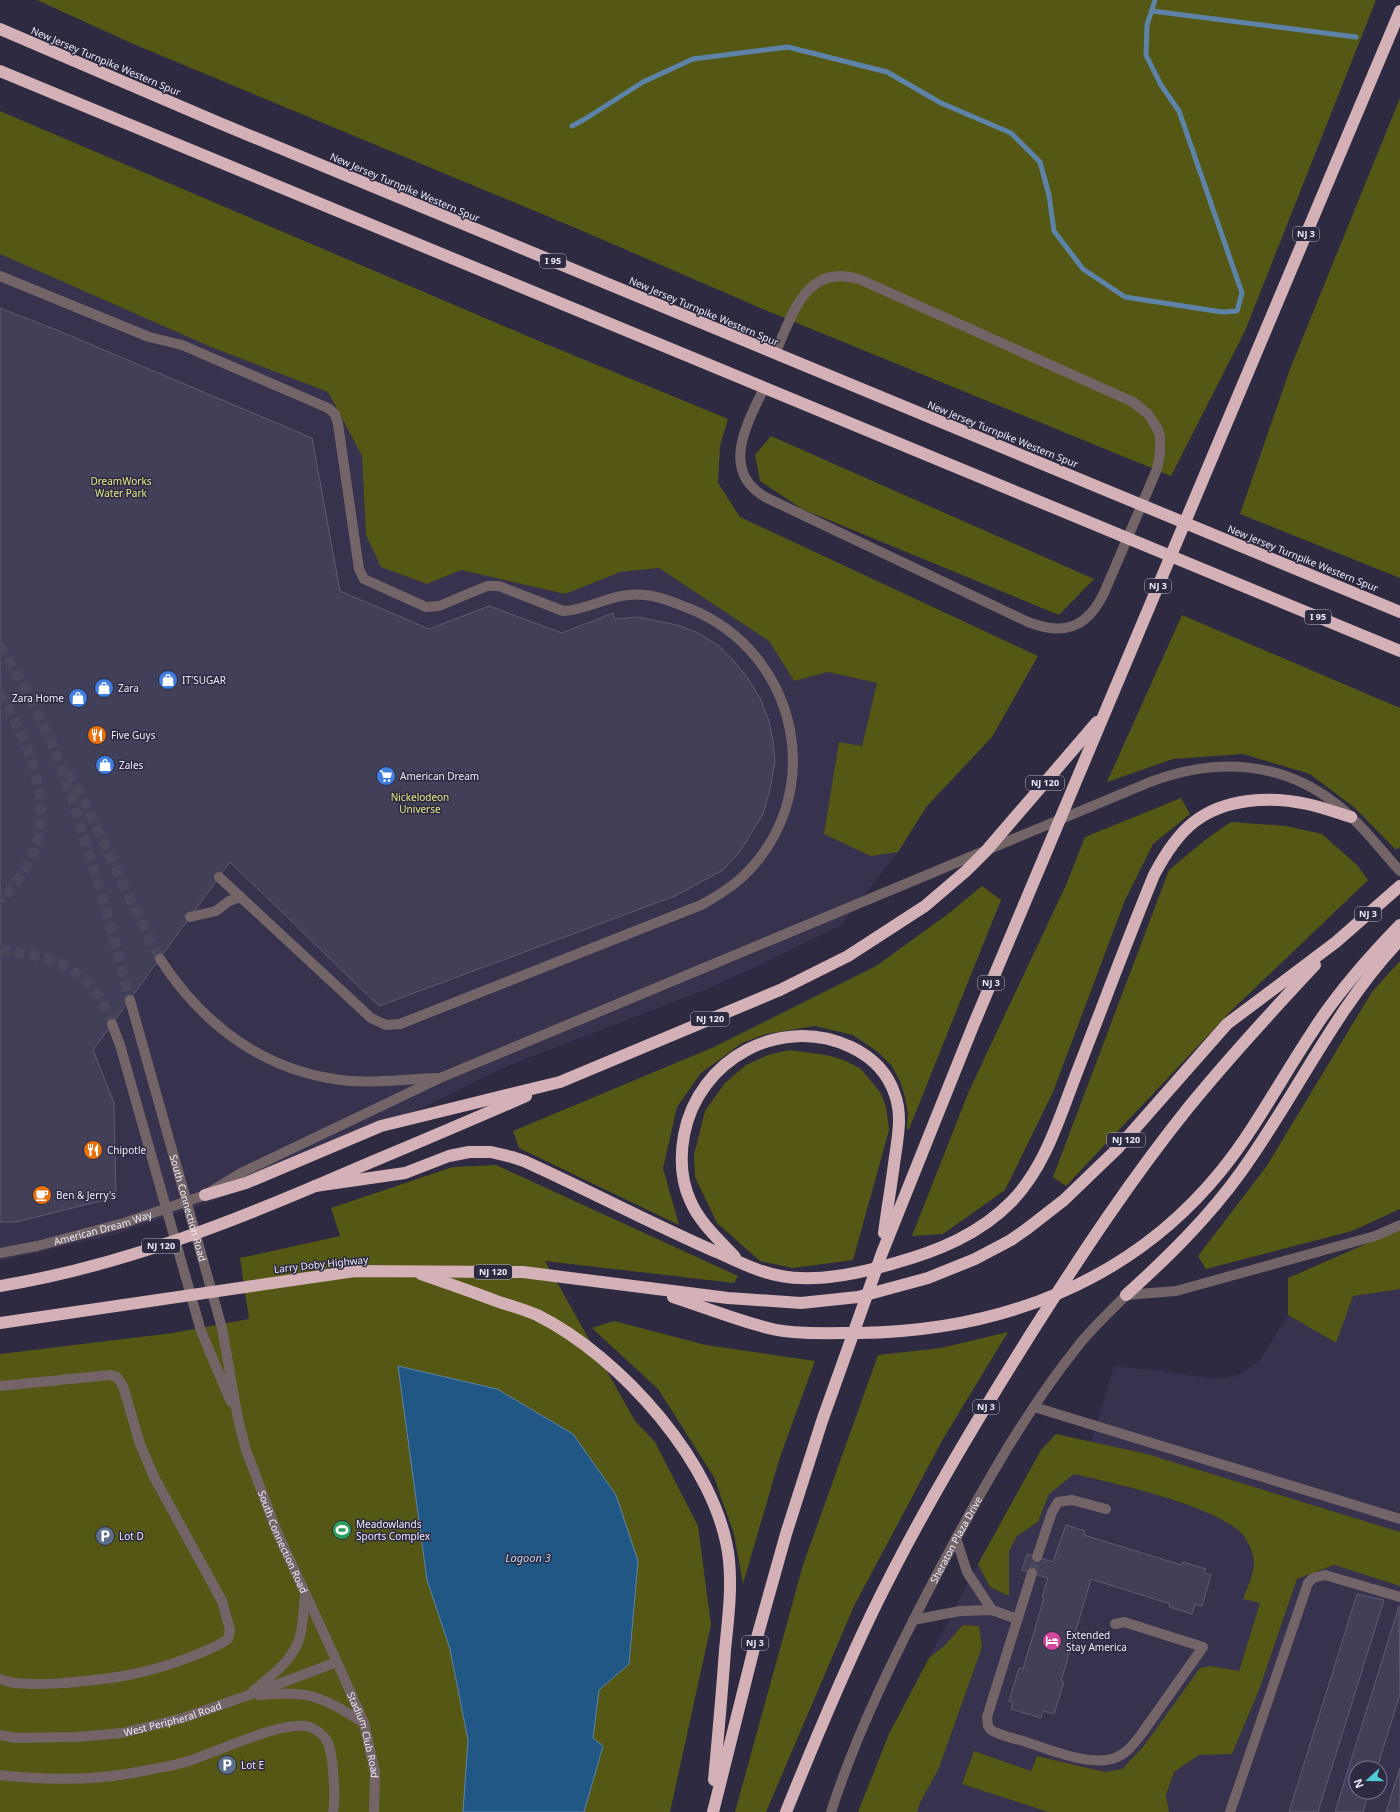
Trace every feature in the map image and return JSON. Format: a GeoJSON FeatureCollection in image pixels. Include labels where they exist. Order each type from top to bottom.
{"type":"FeatureCollection","features":[{"type":"Feature","properties":{"kind":"highway","name":"NJ 3"},"geometry":{"type":"LineString","coordinates":[[712,1812],[752,1655],[786,1534],[822,1421],[882,1253],[970,1032],[1400,11]]}},
{"type":"Feature","properties":{"kind":"highway","name":"New Jersey Turnpike Western Spur"},"geometry":{"type":"LineString","coordinates":[[0,29],[216,122],[1400,612]]}},
{"type":"Feature","properties":{"kind":"highway","name":"I 95"},"geometry":{"type":"LineString","coordinates":[[0,71],[1400,651]]}},
{"type":"Feature","properties":{"kind":"highway","name":"NJ 120"},"geometry":{"type":"LineString","coordinates":[[0,1286],[64,1273],[150,1250],[226,1223],[803,979],[848,956],[925,906],[986,851],[1105,714]]}},
{"type":"Feature","properties":{"kind":"highway"},"geometry":{"type":"LineString","coordinates":[[315,1186],[405,1172],[459,1154],[491,1152],[524,1161],[682,1237],[760,1271],[780,1276],[796,1278],[842,1275],[878,1268],[922,1255],[955,1242],[988,1222],[1021,1192],[1039,1164],[1054,1131],[1154,875],[1172,845],[1182,833],[1193,823],[1216,809],[1252,801],[1278,800],[1307,804],[1351,817]]}},
{"type":"Feature","properties":{"kind":"highway","name":"NJ 3"},"geometry":{"type":"LineString","coordinates":[[786,1812],[839,1685],[873,1611],[897,1565],[958,1455],[1042,1316],[1115,1205],[1186,1110],[1247,1038],[1336,942],[1400,886]]}},
{"type":"Feature","properties":{"kind":"highway"},"geometry":{"type":"LineString","coordinates":[[647,1288],[769,1329],[836,1333],[920,1329],[984,1318],[1036,1303],[1070,1289],[1102,1273],[1148,1243],[1188,1208],[1222,1170],[1242,1142],[1328,1009],[1346,985],[1400,925]]}},
{"type":"Feature","properties":{"kind":"highway"},"geometry":{"type":"LineString","coordinates":[[1126,1295],[1184,1240],[1229,1188],[1254,1153],[1352,1000],[1382,960],[1400,940]]}},
{"type":"Feature","properties":{"kind":"highway","name":"NJ 120"},"geometry":{"type":"LineString","coordinates":[[647,1288],[728,1298],[786,1302],[818,1302],[858,1297],[899,1287],[946,1271],[1011,1240],[1064,1200],[1096,1172],[1227,1024],[1336,942]]}},
{"type":"Feature","properties":{"kind":"highway"},"geometry":{"type":"LineString","coordinates":[[738,1261],[697,1213],[690,1200],[686,1188],[682,1160],[685,1130],[694,1102],[703,1088],[722,1066],[746,1050],[759,1044],[773,1040],[797,1037],[809,1037],[834,1041],[858,1050],[868,1057],[886,1075],[896,1096],[898,1107],[898,1132],[882,1253]]}},
{"type":"Feature","properties":{"kind":"highway"},"geometry":{"type":"LineString","coordinates":[[204,1195],[246,1183],[381,1126],[560,1082]]}},
{"type":"Feature","properties":{"kind":"highway","name":"Larry Doby Highway"},"geometry":{"type":"LineString","coordinates":[[0,1323],[355,1271],[523,1272],[647,1288]]}},
{"type":"Feature","properties":{"kind":"highway"},"geometry":{"type":"LineString","coordinates":[[412,1271],[536,1315],[574,1337],[612,1368],[636,1391],[675,1436],[696,1469],[706,1488],[720,1523],[725,1540],[730,1577],[730,1596],[712,1812]]}},
{"type":"Feature","properties":{"kind":"street"},"geometry":{"type":"LineString","coordinates":[[764,388],[749,420],[741,445],[740,456],[742,470],[747,482],[752,488],[767,498],[1028,622],[1046,628],[1063,629],[1085,620],[1096,608],[1104,593],[1157,469],[1161,444],[1157,428],[1148,414],[1133,402],[859,279],[840,275],[822,279],[814,285],[798,303],[776,354]]}},
{"type":"Feature","properties":{"kind":"street"},"geometry":{"type":"LineString","coordinates":[[0,276],[149,337],[182,345],[328,408],[335,414],[338,424],[359,569],[364,579],[426,607],[439,606],[487,586],[499,586],[563,611],[572,610],[617,596],[645,595],[672,602],[711,618],[723,626],[746,646],[768,673],[778,691],[789,722],[793,756],[793,771],[789,800],[777,830],[768,845],[750,869],[738,881],[701,905],[400,1024],[386,1025],[372,1018],[219,877]]}},
{"type":"Feature","properties":{"kind":"street","name":"American Dream Way"},"geometry":{"type":"LineString","coordinates":[[0,1253],[37,1246],[124,1224],[204,1195],[241,1173],[440,1078],[1150,782],[1180,772],[1205,767],[1238,766],[1270,771],[1300,781],[1324,795],[1351,817],[1400,872]]}},
{"type":"Feature","properties":{"kind":"street"},"geometry":{"type":"LineString","coordinates":[[190,917],[216,911],[229,901],[241,897]]}},
{"type":"Feature","properties":{"kind":"street"},"geometry":{"type":"LineString","coordinates":[[160,959],[184,992],[211,1021],[240,1042],[287,1067],[322,1076],[352,1081],[440,1078]]}},
{"type":"Feature","properties":{"kind":"street","name":"South Connection Road"},"geometry":{"type":"LineString","coordinates":[[130,1000],[222,1328],[238,1419]]}},
{"type":"Feature","properties":{"kind":"street","name":"South Connection Road"},"geometry":{"type":"LineString","coordinates":[[112,1024],[120,1045],[201,1331],[238,1419],[265,1505],[337,1662]]}},
{"type":"Feature","properties":{"kind":"street"},"geometry":{"type":"LineString","coordinates":[[1126,1295],[1176,1291],[1357,1242],[1400,1225]]}},
{"type":"Feature","properties":{"kind":"street","name":"Sheraton Plaza Drive"},"geometry":{"type":"LineString","coordinates":[[831,1812],[859,1737],[913,1620],[956,1538],[1034,1407],[1079,1345],[1126,1295]]}},
{"type":"Feature","properties":{"kind":"street"},"geometry":{"type":"LineString","coordinates":[[0,1386],[110,1375],[117,1377],[123,1386],[140,1444],[154,1477],[222,1601],[230,1630],[228,1639],[220,1646],[165,1666],[136,1674],[108,1679],[46,1684],[0,1679]]}},
{"type":"Feature","properties":{"kind":"street"},"geometry":{"type":"LineString","coordinates":[[1034,1407],[1400,1519]]}},
{"type":"Feature","properties":{"kind":"street"},"geometry":{"type":"LineString","coordinates":[[1038,1557],[1052,1512],[1058,1502],[1072,1500],[1106,1509]]}},
{"type":"Feature","properties":{"kind":"street"},"geometry":{"type":"LineString","coordinates":[[956,1538],[967,1572],[992,1610]]}},
{"type":"Feature","properties":{"kind":"street"},"geometry":{"type":"LineString","coordinates":[[1032,1573],[987,1717],[988,1726],[995,1732],[1070,1756],[1089,1760],[1107,1760],[1116,1758],[1129,1749],[1140,1736],[1203,1647],[1124,1622],[1115,1624]]}},
{"type":"Feature","properties":{"kind":"street"},"geometry":{"type":"LineString","coordinates":[[1230,1812],[1308,1583],[1313,1578],[1325,1575],[1400,1597]]}},
{"type":"Feature","properties":{"kind":"street"},"geometry":{"type":"LineString","coordinates":[[249,1695],[287,1661],[293,1653],[301,1632],[305,1594]]}},
{"type":"Feature","properties":{"kind":"street"},"geometry":{"type":"LineString","coordinates":[[913,1620],[960,1611],[992,1610],[1017,1619]]}},
{"type":"Feature","properties":{"kind":"street","name":"West Peripheral Road"},"geometry":{"type":"LineString","coordinates":[[0,1735],[15,1738],[77,1737],[122,1733],[183,1718],[337,1662]]}},
{"type":"Feature","properties":{"kind":"street","name":"Stadium Club Road"},"geometry":{"type":"LineString","coordinates":[[337,1662],[364,1723],[375,1772],[374,1812]]}},
{"type":"Feature","properties":{"kind":"street"},"geometry":{"type":"LineString","coordinates":[[249,1695],[307,1695],[326,1701],[364,1723]]}},
{"type":"Feature","properties":{"kind":"street"},"geometry":{"type":"LineString","coordinates":[[0,1775],[34,1779],[68,1780],[113,1776],[190,1760],[272,1731],[292,1726],[309,1727],[318,1731],[328,1743],[334,1790],[334,1812]]}},
{"type":"Feature","properties":{"kind":"shaded area"},"geometry":{"type":"Polygon","coordinates":[[[37,0],[1376,0],[1245,331],[1171,476],[758,307],[578,229],[131,43],[37,0]]]}},
{"type":"Feature","properties":{"kind":"shaded area"},"geometry":{"type":"Polygon","coordinates":[[[1400,98],[1400,578],[1240,514],[1290,369],[1400,98]]]}},
{"type":"Feature","properties":{"kind":"shaded area"},"geometry":{"type":"Polygon","coordinates":[[[0,111],[539,341],[728,419],[720,446],[718,483],[740,517],[1038,656],[992,737],[927,806],[898,852],[871,856],[824,834],[839,742],[862,746],[877,683],[828,672],[794,681],[769,641],[659,568],[620,572],[565,594],[461,570],[427,584],[381,567],[366,535],[362,456],[328,392],[211,347],[0,254],[0,111]]]}},
{"type":"Feature","properties":{"kind":"shaded area","name":"American Dream"},"geometry":{"type":"Polygon","coordinates":[[[0,254],[211,347],[328,392],[362,456],[366,535],[427,584],[461,570],[565,594],[620,572],[659,568],[769,641],[794,681],[828,672],[877,683],[862,747],[839,743],[871,856],[898,852],[840,926],[715,986],[510,1065],[330,1153],[221,1198],[117,1234],[0,1261],[0,254]]]}},
{"type":"Feature","properties":{"kind":"shaded area"},"geometry":{"type":"Polygon","coordinates":[[[771,436],[1094,579],[1059,615],[802,509],[760,481],[755,455],[771,436]]]}},
{"type":"Feature","properties":{"kind":"shaded area"},"geometry":{"type":"Polygon","coordinates":[[[1182,615],[1400,708],[1400,847],[1396,850],[1355,808],[1310,774],[1243,754],[1173,759],[1107,782],[1182,615]]]}},
{"type":"Feature","properties":{"kind":"shaded area"},"geometry":{"type":"Polygon","coordinates":[[[1181,798],[1190,814],[1153,844],[1125,900],[1053,1092],[1005,1190],[943,1234],[912,1236],[969,1091],[1066,885],[1085,837],[1181,798]]]}},
{"type":"Feature","properties":{"kind":"shaded area"},"geometry":{"type":"Polygon","coordinates":[[[1231,822],[1286,826],[1322,834],[1357,865],[1368,880],[1232,1010],[1066,1186],[1053,1177],[1169,870],[1205,840],[1231,822]]]}},
{"type":"Feature","properties":{"kind":"shaded area"},"geometry":{"type":"Polygon","coordinates":[[[982,886],[1001,900],[909,1129],[907,1129],[908,1113],[905,1097],[900,1081],[891,1065],[878,1052],[853,1035],[815,1026],[766,1034],[742,1043],[701,1073],[677,1107],[663,1168],[679,1225],[519,1148],[513,1131],[714,1047],[876,966],[948,914],[982,886]]]}},
{"type":"Feature","properties":{"kind":"shaded area"},"geometry":{"type":"Polygon","coordinates":[[[1400,961],[1400,1209],[1352,1231],[1206,1269],[1198,1256],[1266,1167],[1372,992],[1400,961]]]}},
{"type":"Feature","properties":{"kind":"shaded area"},"geometry":{"type":"Polygon","coordinates":[[[789,1050],[826,1055],[844,1060],[861,1069],[880,1092],[886,1106],[889,1130],[853,1260],[793,1268],[760,1261],[717,1223],[695,1177],[694,1155],[705,1111],[725,1083],[746,1065],[768,1055],[789,1050]]]}},
{"type":"Feature","properties":{"kind":"shaded area","name":"Meadowlands Sports Complex"},"geometry":{"type":"Polygon","coordinates":[[[496,1165],[738,1276],[734,1283],[545,1261],[635,1421],[655,1442],[698,1526],[711,1625],[670,1812],[0,1812],[0,1354],[173,1333],[249,1319],[240,1258],[340,1236],[331,1208],[453,1167],[496,1165]]]}},
{"type":"Feature","properties":{"kind":"shaded area"},"geometry":{"type":"Polygon","coordinates":[[[1400,1229],[1400,1289],[1353,1296],[1336,1343],[1288,1315],[1288,1278],[1400,1229]]]}},
{"type":"Feature","properties":{"kind":"shaded area"},"geometry":{"type":"Polygon","coordinates":[[[1400,1289],[1400,1532],[1147,1454],[1091,1442],[1114,1366],[1213,1379],[1237,1376],[1260,1360],[1288,1315],[1335,1343],[1353,1296],[1400,1289]]]}},
{"type":"Feature","properties":{"kind":"shaded area"},"geometry":{"type":"Polygon","coordinates":[[[614,1321],[706,1345],[815,1361],[780,1457],[743,1584],[734,1534],[714,1477],[658,1389],[592,1328],[614,1321]]]}},
{"type":"Feature","properties":{"kind":"shaded area"},"geometry":{"type":"Polygon","coordinates":[[[1008,1332],[943,1439],[854,1606],[766,1812],[735,1812],[803,1565],[878,1355],[941,1348],[1008,1332]]]}},
{"type":"Feature","properties":{"kind":"shaded area"},"geometry":{"type":"Polygon","coordinates":[[[1056,1434],[1147,1454],[1400,1532],[1400,1586],[1334,1565],[1297,1579],[1259,1690],[1232,1754],[1199,1755],[1174,1772],[1166,1795],[1169,1812],[1048,1812],[962,1784],[974,1751],[1031,1771],[1037,1756],[1105,1772],[1122,1769],[1143,1747],[1200,1668],[1211,1666],[1239,1671],[1260,1603],[1243,1599],[1251,1577],[1254,1562],[1248,1543],[1238,1530],[1197,1508],[1170,1499],[1074,1474],[1049,1494],[1038,1522],[1017,1536],[1009,1551],[1009,1596],[990,1587],[978,1564],[1041,1450],[1056,1434]]]}},
{"type":"Feature","properties":{"kind":"shaded area"},"geometry":{"type":"Polygon","coordinates":[[[1074,1474],[1151,1493],[1213,1514],[1233,1525],[1248,1541],[1254,1563],[1244,1598],[1260,1603],[1239,1671],[1211,1666],[1167,1715],[1143,1747],[1122,1769],[1106,1772],[1038,1756],[1031,1771],[974,1751],[962,1784],[1048,1812],[917,1812],[920,1803],[939,1768],[982,1647],[979,1626],[963,1625],[943,1647],[929,1658],[978,1564],[990,1587],[1009,1596],[1008,1551],[1017,1536],[1038,1522],[1049,1494],[1074,1474]]]}},
{"type":"Feature","properties":{"kind":"shaded area"},"geometry":{"type":"Polygon","coordinates":[[[1334,1565],[1400,1586],[1400,1812],[1169,1812],[1166,1795],[1174,1772],[1199,1755],[1232,1754],[1259,1690],[1297,1579],[1334,1565]]]}},
{"type":"Feature","properties":{"kind":"shaded area"},"geometry":{"type":"Polygon","coordinates":[[[963,1625],[979,1626],[982,1647],[939,1768],[920,1803],[917,1812],[858,1812],[889,1734],[929,1658],[943,1647],[963,1625]]]}},
{"type":"Feature","properties":{"kind":"water","name":"Lagoon 3"},"geometry":{"type":"Polygon","coordinates":[[[398,1366],[497,1389],[573,1434],[616,1495],[638,1561],[629,1664],[599,1690],[593,1738],[603,1746],[584,1812],[463,1812],[468,1740],[450,1649],[427,1580],[398,1366]]]}},
{"type":"Feature","properties":{"kind":"building","name":"American Dream"},"geometry":{"type":"Polygon","coordinates":[[[0,308],[59,331],[312,438],[340,591],[429,629],[489,606],[562,633],[613,613],[614,619],[638,617],[677,625],[696,632],[718,645],[747,677],[760,698],[769,721],[773,741],[775,762],[763,814],[739,853],[723,870],[675,896],[379,1006],[230,862],[93,1050],[114,1103],[116,1197],[16,1222],[0,1222],[0,308]]]}},
{"type":"Feature","properties":{"kind":"building","name":"Extended Stay America"},"geometry":{"type":"Polygon","coordinates":[[[1066,1525],[1085,1531],[1084,1535],[1181,1565],[1183,1562],[1206,1569],[1204,1573],[1211,1575],[1202,1606],[1195,1604],[1192,1614],[1169,1607],[1170,1604],[1091,1579],[1061,1681],[1064,1682],[1054,1714],[1043,1711],[1041,1718],[1011,1709],[1013,1702],[1009,1701],[1019,1668],[1023,1669],[1044,1598],[1042,1597],[1048,1578],[1022,1570],[1027,1554],[1053,1562],[1066,1525]]]}},
{"type":"Feature","properties":{"kind":"building"},"geometry":{"type":"Polygon","coordinates":[[[1357,1594],[1384,1600],[1318,1812],[1289,1812],[1357,1594]]]}},
{"type":"Feature","properties":{"kind":"building"},"geometry":{"type":"Polygon","coordinates":[[[1399,1606],[1400,1694],[1379,1760],[1351,1760],[1399,1606]]]}},
{"type":"Feature","properties":{"kind":"building"},"geometry":{"type":"Polygon","coordinates":[[[1400,1768],[1400,1812],[1386,1812],[1400,1768]]]}},
{"type":"Feature","properties":{"kind":"building"},"geometry":{"type":"Polygon","coordinates":[[[1348,1770],[1348,1800],[1367,1800],[1363,1812],[1335,1812],[1348,1770]]]}},
{"type":"Feature","properties":{"kind":"waterway"},"geometry":{"type":"LineString","coordinates":[[572,126],[643,82],[693,59],[788,47],[887,72],[941,103],[1011,133],[1040,162],[1049,195],[1054,231],[1083,269],[1125,297],[1222,312],[1237,311],[1242,293],[1179,111],[1161,85],[1146,55],[1147,25],[1155,0]]}},
{"type":"Feature","properties":{"kind":"waterway"},"geometry":{"type":"LineString","coordinates":[[1152,11],[1356,37]]}},
{"type":"Feature","properties":{"kind":"tunnel"},"geometry":{"type":"LineString","coordinates":[[0,645],[25,688],[54,748],[78,817],[107,914],[130,1000]]}},
{"type":"Feature","properties":{"kind":"tunnel"},"geometry":{"type":"LineString","coordinates":[[0,692],[26,746],[35,772],[40,799],[40,825],[34,850],[21,875],[0,900]]}},
{"type":"Feature","properties":{"kind":"tunnel"},"geometry":{"type":"LineString","coordinates":[[68,773],[89,811],[122,883],[160,959]]}},
{"type":"Feature","properties":{"kind":"tunnel"},"geometry":{"type":"LineString","coordinates":[[0,950],[42,957],[79,975],[99,996],[105,1006],[112,1024]]}},
{"type":"Feature","properties":{"kind":"tunnel"},"geometry":{"type":"LineString","coordinates":[[1032,1573],[1037,1557]]}},
{"type":"Feature","properties":{"kind":"place","name":"IT'SUGAR"},"geometry":{"type":"Point","coordinates":[168,680]}},
{"type":"Feature","properties":{"kind":"place","name":"Zara"},"geometry":{"type":"Point","coordinates":[104,688]}},
{"type":"Feature","properties":{"kind":"place","name":"Zara Home"},"geometry":{"type":"Point","coordinates":[78,698]}},
{"type":"Feature","properties":{"kind":"place","name":"Five Guys"},"geometry":{"type":"Point","coordinates":[97,735]}},
{"type":"Feature","properties":{"kind":"place","name":"Zales"},"geometry":{"type":"Point","coordinates":[105,765]}},
{"type":"Feature","properties":{"kind":"place","name":"American Dream"},"geometry":{"type":"Point","coordinates":[386,776]}},
{"type":"Feature","properties":{"kind":"place","name":"Chipotle"},"geometry":{"type":"Point","coordinates":[93,1150]}},
{"type":"Feature","properties":{"kind":"place","name":"Ben & Jerry's"},"geometry":{"type":"Point","coordinates":[42,1195]}},
{"type":"Feature","properties":{"kind":"place","name":"Meadowlands Sports Complex"},"geometry":{"type":"Point","coordinates":[342,1530]}},
{"type":"Feature","properties":{"kind":"place","name":"Lot D"},"geometry":{"type":"Point","coordinates":[105,1536]}},
{"type":"Feature","properties":{"kind":"place","name":"Extended Stay America"},"geometry":{"type":"Point","coordinates":[1052,1641]}},
{"type":"Feature","properties":{"kind":"place","name":"Lot E"},"geometry":{"type":"Point","coordinates":[227,1765]}},
{"type":"Feature","properties":{"kind":"park label","name":"DreamWorks Water Park"},"geometry":{"type":"Point","coordinates":[121,486]}},
{"type":"Feature","properties":{"kind":"park label","name":"Nickelodeon Universe"},"geometry":{"type":"Point","coordinates":[420,802]}}]}
